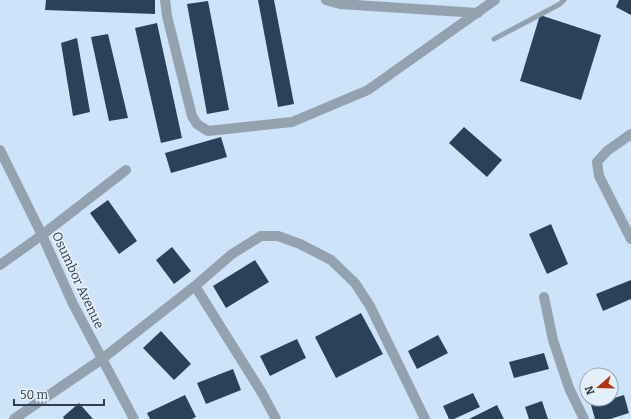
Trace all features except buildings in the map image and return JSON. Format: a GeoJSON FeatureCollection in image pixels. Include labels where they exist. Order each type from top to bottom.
{"type":"FeatureCollection","features":[{"type":"Feature","properties":{"kind":"street"},"geometry":{"type":"LineString","coordinates":[[165,0],[167,16],[192,116],[197,124],[208,131],[292,122],[368,90],[495,0]]}},
{"type":"Feature","properties":{"kind":"street"},"geometry":{"type":"LineString","coordinates":[[326,0],[340,4],[478,13]]}},
{"type":"Feature","properties":{"kind":"street"},"geometry":{"type":"LineString","coordinates":[[631,134],[607,151],[597,162],[599,176],[631,239]]}},
{"type":"Feature","properties":{"kind":"street","name":"Osumbor Avenue"},"geometry":{"type":"LineString","coordinates":[[0,150],[42,235],[73,304],[134,419]]}},
{"type":"Feature","properties":{"kind":"street"},"geometry":{"type":"LineString","coordinates":[[0,265],[42,235],[126,170]]}},
{"type":"Feature","properties":{"kind":"street"},"geometry":{"type":"LineString","coordinates":[[14,419],[102,359],[195,286],[232,254],[261,236],[278,236],[300,244],[331,260],[355,283],[370,306],[425,419]]}},
{"type":"Feature","properties":{"kind":"street"},"geometry":{"type":"LineString","coordinates":[[195,286],[262,393],[276,419]]}},
{"type":"Feature","properties":{"kind":"street"},"geometry":{"type":"LineString","coordinates":[[544,297],[553,340],[569,388],[584,419]]}},
{"type":"Feature","properties":{"kind":"lane"},"geometry":{"type":"LineString","coordinates":[[494,39],[560,4],[564,0]]}}]}
